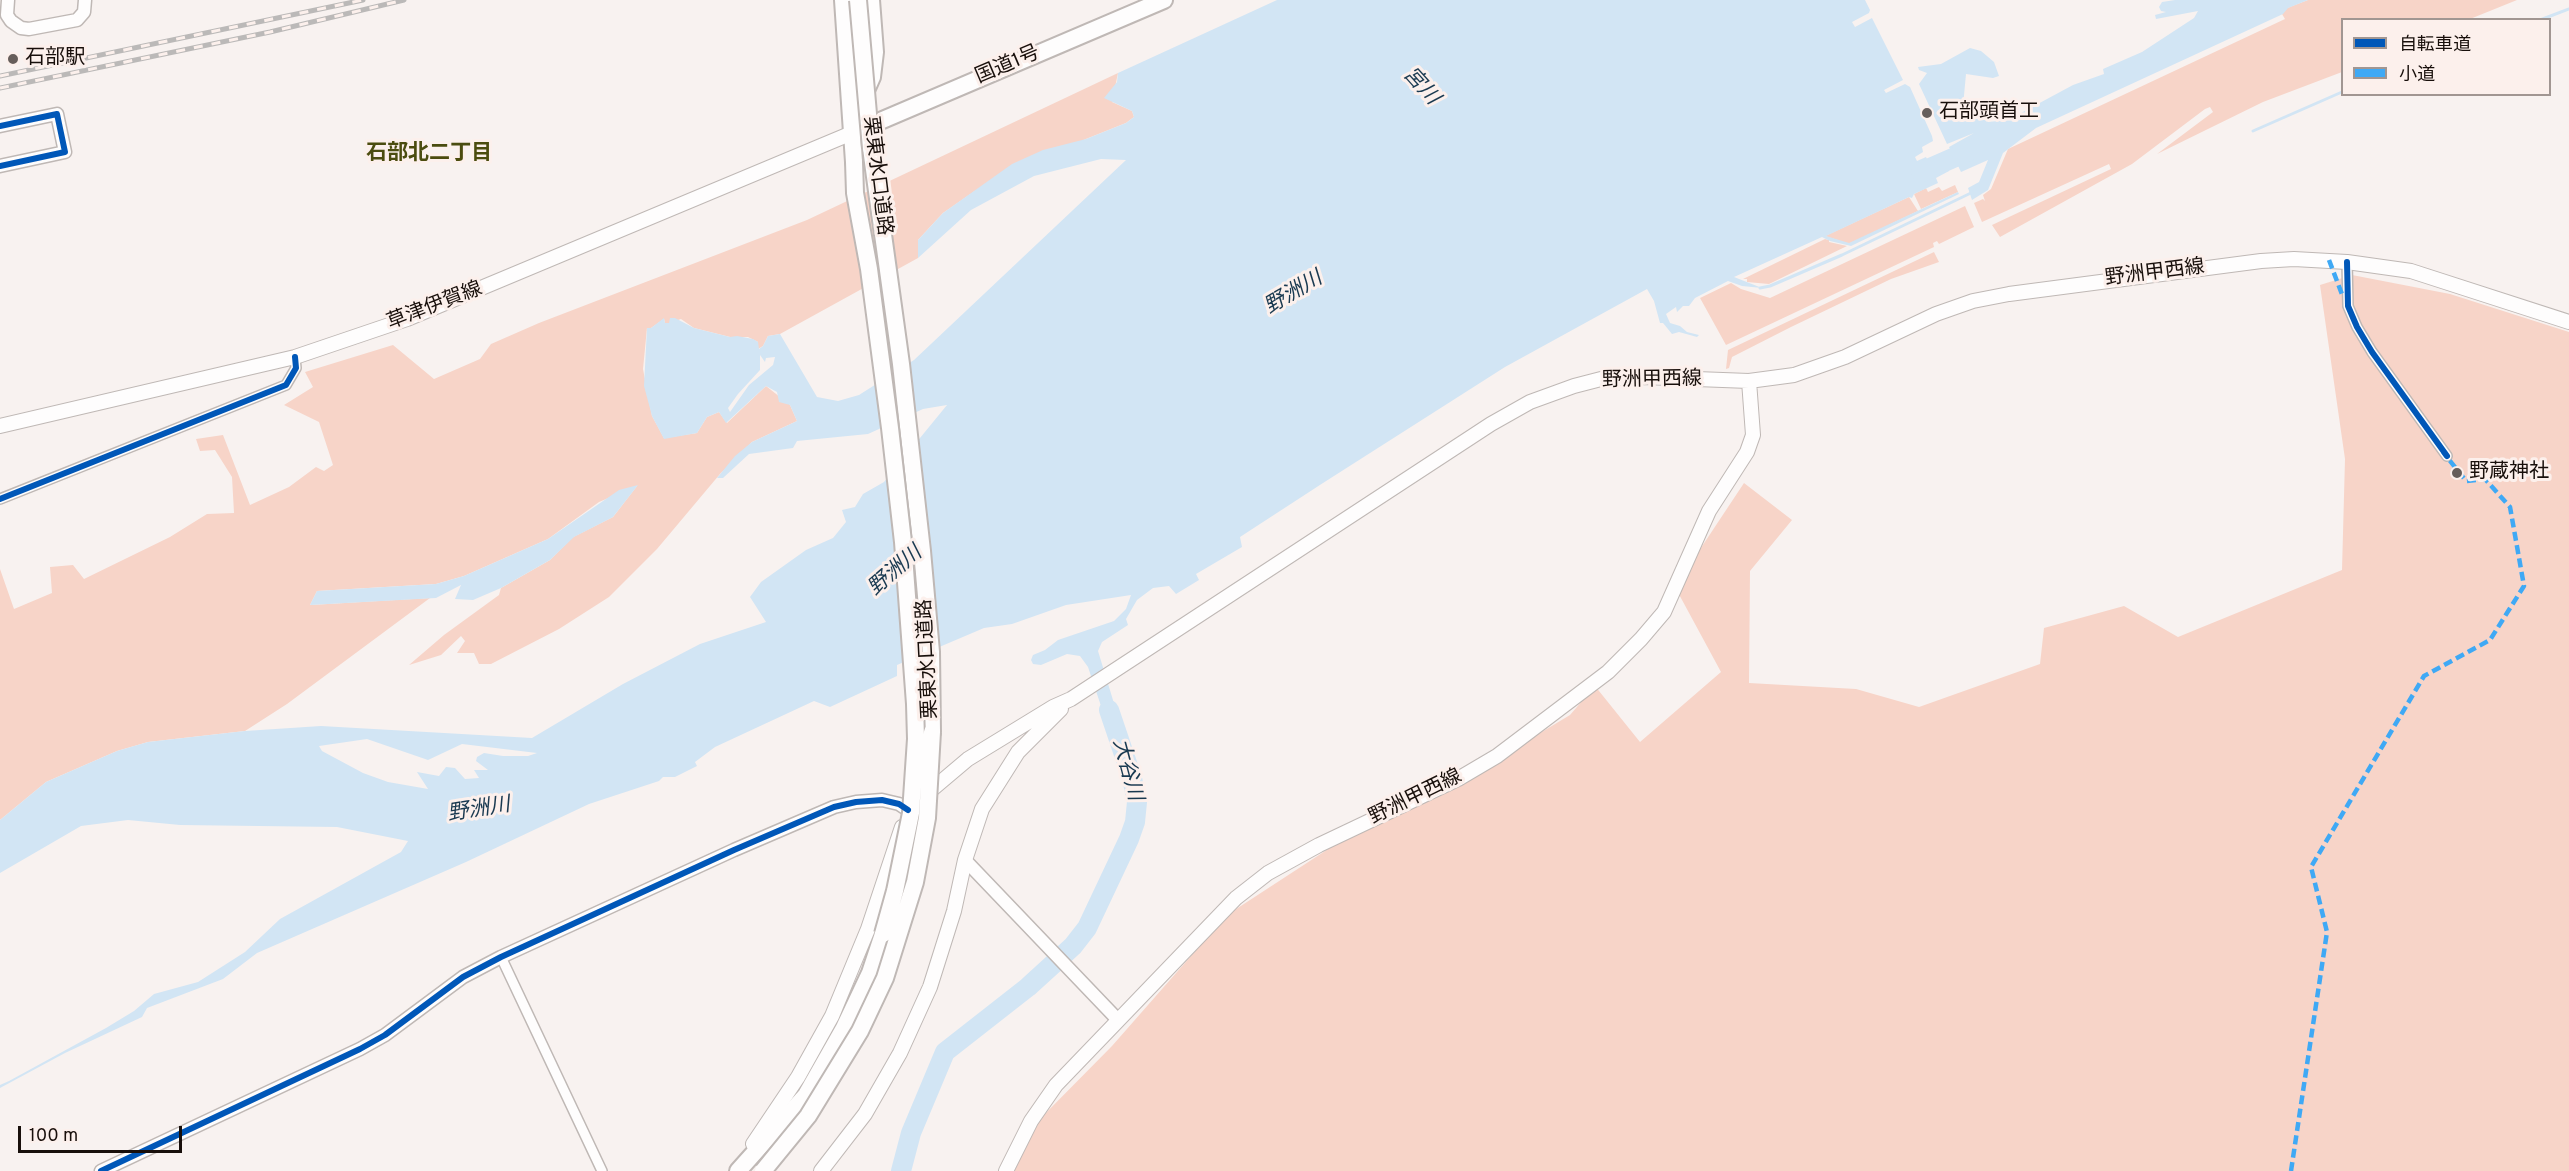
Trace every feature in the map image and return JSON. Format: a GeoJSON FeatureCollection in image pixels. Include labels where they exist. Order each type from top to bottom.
{"type":"FeatureCollection","features":[{"type":"Feature","properties":{"kind":"highway","name":"栗東水口道路"},"geometry":{"type":"LineString","coordinates":[[738,1171],[806,1095],[844,1028],[870,972],[884,934],[911,813],[916,740],[915,704],[903,542],[869,269],[855,193],[843,0]]}},
{"type":"Feature","properties":{"kind":"highway","name":"栗東水口道路"},"geometry":{"type":"LineString","coordinates":[[763,1171],[808,1116],[860,1030],[885,978],[901,933],[915,882],[927,818],[931,764],[931,652],[901,364],[871,148],[858,0]]}},
{"type":"Feature","properties":{"kind":"highway"},"geometry":{"type":"LineString","coordinates":[[852,133],[859,104],[872,77],[875,52],[872,0]]}},
{"type":"Feature","properties":{"kind":"highway","name":"国道1号"},"geometry":{"type":"LineString","coordinates":[[852,133],[1164,0]]}},
{"type":"Feature","properties":{"kind":"main road","name":"草津伊賀線"},"geometry":{"type":"LineString","coordinates":[[0,426],[295,357],[428,311],[852,133]]}},
{"type":"Feature","properties":{"kind":"main road","name":"野洲甲西線"},"geometry":{"type":"LineString","coordinates":[[908,810],[968,759],[1053,707],[1071,699],[1491,424],[1530,402],[1601,379],[1644,377],[1749,381],[1794,375],[1845,357],[1936,314],[1973,301],[2009,294],[2261,261],[2294,259],[2347,262],[2411,271],[2569,322]]}},
{"type":"Feature","properties":{"kind":"main road","name":"野洲甲西線"},"geometry":{"type":"LineString","coordinates":[[1006,1171],[1031,1121],[1056,1085],[1236,898],[1268,873],[1319,845],[1458,779],[1497,756],[1608,672],[1641,639],[1664,612],[1709,511],[1747,452],[1753,435],[1749,381]]}},
{"type":"Feature","properties":{"kind":"main road","name":"野洲甲西線"},"geometry":{"type":"LineString","coordinates":[[821,1171],[865,1114],[900,1053],[930,987],[954,910],[965,860],[982,809],[1018,752],[1071,699]]}},
{"type":"Feature","properties":{"kind":"main road"},"geometry":{"type":"LineString","coordinates":[[734,1171],[772,1118],[832,1016],[868,929],[908,810]]}},
{"type":"Feature","properties":{"kind":"street"},"geometry":{"type":"LineString","coordinates":[[8,0],[8,15],[15,25],[29,29],[76,20],[84,12],[85,0]]}},
{"type":"Feature","properties":{"kind":"street"},"geometry":{"type":"LineString","coordinates":[[0,126],[57,114],[65,152],[0,166]]}},
{"type":"Feature","properties":{"kind":"street"},"geometry":{"type":"LineString","coordinates":[[2347,262],[2348,306],[2357,327],[2372,352],[2447,456]]}},
{"type":"Feature","properties":{"kind":"street"},"geometry":{"type":"LineString","coordinates":[[0,499],[286,385],[296,368],[295,357]]}},
{"type":"Feature","properties":{"kind":"street"},"geometry":{"type":"LineString","coordinates":[[101,1171],[360,1049],[385,1035],[463,977],[501,957],[734,850],[834,807],[882,800],[899,804],[908,810]]}},
{"type":"Feature","properties":{"kind":"street"},"geometry":{"type":"LineString","coordinates":[[965,860],[1118,1020]]}},
{"type":"Feature","properties":{"kind":"street"},"geometry":{"type":"LineString","coordinates":[[501,957],[602,1171]]}},
{"type":"Feature","properties":{"kind":"shaded area"},"geometry":{"type":"Polygon","coordinates":[[[2308,0],[2517,0],[2472,18],[2341,18],[2341,72],[2263,102],[2157,154],[2213,112],[2210,107],[2205,109],[2132,164],[2000,237],[1992,225],[2111,169],[2109,164],[1982,222],[1974,203],[1983,199],[1985,201],[1983,195],[1991,189],[2008,149],[2285,19],[2282,14],[2287,8],[2308,0]]]}},
{"type":"Feature","properties":{"kind":"shaded area"},"geometry":{"type":"Polygon","coordinates":[[[1118,73],[1112,102],[1132,111],[1134,117],[1126,123],[1086,139],[975,191],[943,213],[918,240],[918,258],[780,334],[768,336],[763,346],[758,349],[758,342],[748,337],[730,337],[694,328],[681,319],[665,323],[664,319],[651,328],[647,328],[643,369],[652,416],[664,438],[697,433],[707,417],[719,412],[727,423],[766,386],[790,405],[797,421],[752,442],[720,474],[657,549],[609,597],[559,629],[491,664],[479,664],[474,653],[457,653],[465,641],[461,636],[441,655],[409,665],[444,635],[499,595],[501,588],[550,560],[573,537],[613,517],[637,486],[599,502],[548,539],[464,576],[436,584],[317,591],[310,605],[430,598],[287,704],[245,731],[148,742],[117,751],[46,782],[0,820],[0,569],[14,609],[52,593],[50,567],[73,565],[84,579],[170,537],[207,514],[234,513],[232,477],[215,450],[200,451],[196,439],[223,435],[250,505],[289,487],[316,467],[324,471],[333,465],[319,422],[284,405],[313,387],[305,372],[393,345],[434,379],[480,359],[491,344],[539,323],[807,220],[1118,73]]]}},
{"type":"Feature","properties":{"kind":"shaded area"},"geometry":{"type":"Polygon","coordinates":[[[1955,185],[1958,192],[1921,209],[1914,194],[1926,188],[1928,192],[1939,187],[1942,191],[1955,185]]]}},
{"type":"Feature","properties":{"kind":"shaded area"},"geometry":{"type":"Polygon","coordinates":[[[1909,197],[1918,211],[1849,244],[1825,236],[1909,197]]]}},
{"type":"Feature","properties":{"kind":"shaded area"},"geometry":{"type":"Polygon","coordinates":[[[1965,206],[1974,227],[1939,244],[1937,241],[1933,243],[1934,247],[1726,345],[1700,298],[1731,283],[1741,289],[1770,298],[1965,206]]]}},
{"type":"Feature","properties":{"kind":"shaded area"},"geometry":{"type":"Polygon","coordinates":[[[1825,239],[1847,246],[1769,284],[1747,282],[1747,279],[1743,279],[1825,239]]]}},
{"type":"Feature","properties":{"kind":"shaded area"},"geometry":{"type":"Polygon","coordinates":[[[1934,252],[1939,262],[1891,279],[1791,327],[1732,357],[1729,368],[1726,369],[1728,350],[1934,252]]]}},
{"type":"Feature","properties":{"kind":"shaded area"},"geometry":{"type":"Polygon","coordinates":[[[2352,275],[2450,294],[2569,332],[2569,1171],[1014,1171],[1034,1125],[1112,1046],[1227,915],[1362,827],[1452,786],[1570,715],[1595,686],[1640,742],[1721,672],[1675,587],[1744,483],[1792,520],[1750,571],[1749,683],[1856,689],[1919,707],[2040,664],[2044,628],[2124,606],[2178,637],[2342,570],[2345,459],[2320,285],[2352,275]]]}},
{"type":"Feature","properties":{"kind":"water"},"geometry":{"type":"Polygon","coordinates":[[[1277,0],[1865,0],[1870,10],[1869,13],[1852,22],[1855,27],[1872,18],[1903,80],[1884,90],[1886,93],[1905,84],[1910,87],[1932,136],[1933,141],[1922,147],[1923,152],[1915,157],[1917,161],[1926,157],[1928,161],[1941,155],[1949,171],[1936,178],[1938,183],[1914,194],[1912,198],[1909,197],[1826,236],[1849,243],[1958,192],[1959,194],[1851,246],[1822,237],[1734,277],[1762,288],[1742,286],[1728,281],[1695,298],[1689,306],[1683,306],[1677,312],[1676,307],[1666,314],[1670,323],[1680,326],[1687,332],[1699,335],[1697,337],[1679,332],[1672,334],[1663,323],[1660,323],[1654,301],[1647,289],[1505,367],[1323,483],[1240,537],[1242,547],[1196,574],[1199,580],[1176,594],[1169,586],[1153,588],[1137,600],[1126,619],[1128,625],[1102,642],[1098,651],[1120,723],[1117,724],[1120,734],[1114,737],[1108,727],[1088,667],[1080,656],[1067,654],[1041,665],[1033,664],[1031,660],[1033,655],[1045,650],[1058,640],[1114,621],[1126,609],[1131,595],[1066,605],[1012,624],[984,628],[897,665],[897,676],[830,707],[814,701],[715,747],[695,762],[697,766],[675,777],[663,777],[659,781],[589,804],[466,862],[257,953],[223,979],[147,1008],[142,1017],[65,1053],[0,1088],[0,1085],[134,1011],[154,994],[198,982],[245,952],[280,919],[401,852],[408,841],[337,827],[180,825],[128,820],[81,826],[0,873],[0,820],[46,782],[117,751],[148,742],[245,731],[321,726],[532,738],[623,684],[700,644],[766,622],[750,597],[761,582],[806,550],[833,538],[846,522],[842,510],[855,507],[863,494],[884,482],[947,405],[923,409],[868,434],[797,441],[793,448],[749,454],[723,478],[717,478],[735,456],[752,442],[797,421],[790,405],[779,402],[777,392],[766,386],[726,423],[719,412],[707,417],[697,433],[664,439],[652,416],[644,386],[647,328],[651,328],[664,318],[665,323],[669,323],[670,318],[675,318],[694,328],[730,337],[753,339],[758,342],[759,349],[768,336],[780,334],[817,397],[838,401],[859,395],[914,360],[1126,160],[1101,159],[1034,176],[971,210],[918,258],[918,240],[943,213],[1012,164],[1043,150],[1086,139],[1126,123],[1134,117],[1132,111],[1104,98],[1117,82],[1118,73],[1277,0]],[[760,355],[760,370],[728,408],[730,412],[749,385],[773,365],[775,357],[766,358],[765,362],[760,355]],[[367,739],[319,746],[322,751],[363,773],[388,782],[428,789],[417,772],[439,776],[446,767],[455,768],[465,779],[479,778],[474,770],[488,770],[476,761],[477,757],[484,753],[528,756],[537,753],[462,744],[428,760],[367,739]]]}},
{"type":"Feature","properties":{"kind":"water"},"geometry":{"type":"Polygon","coordinates":[[[2175,0],[2308,0],[2288,8],[2283,14],[2036,128],[2003,153],[1988,190],[1972,200],[1968,188],[1979,182],[1988,160],[1961,172],[1949,147],[1974,133],[1947,144],[1919,84],[1927,73],[1919,70],[1918,67],[1941,64],[1970,48],[1981,51],[1994,62],[1999,76],[1993,78],[1966,74],[1963,106],[1996,109],[1986,115],[1988,122],[2008,120],[2073,85],[2104,74],[2103,69],[2142,52],[2194,18],[2198,11],[2156,19],[2155,15],[2166,12],[2161,11],[2159,7],[2162,2],[2175,0]]]}},
{"type":"Feature","properties":{"kind":"water"},"geometry":{"type":"Polygon","coordinates":[[[638,485],[613,517],[574,537],[550,560],[501,588],[473,600],[455,599],[461,585],[436,598],[310,605],[317,591],[436,584],[464,576],[548,539],[619,490],[638,485]]]}},
{"type":"Feature","properties":{"kind":"waterway"},"geometry":{"type":"LineString","coordinates":[[2545,18],[2569,9]]}},
{"type":"Feature","properties":{"kind":"waterway"},"geometry":{"type":"LineString","coordinates":[[2253,131],[2341,92]]}},
{"type":"Feature","properties":{"kind":"waterway"},"geometry":{"type":"LineString","coordinates":[[1921,172],[1976,148]]}},
{"type":"Feature","properties":{"kind":"waterway"},"geometry":{"type":"LineString","coordinates":[[1760,288],[1770,286],[1842,255],[1973,192]]}},
{"type":"Feature","properties":{"kind":"waterway","name":"大谷川"},"geometry":{"type":"LineString","coordinates":[[901,1171],[911,1133],[945,1052],[1028,987],[1073,946],[1087,928],[1129,839],[1135,822],[1137,802],[1132,778],[1109,710]]}},
{"type":"Feature","properties":{"kind":"railway"},"geometry":{"type":"LineString","coordinates":[[0,76],[363,0]]}},
{"type":"Feature","properties":{"kind":"railway"},"geometry":{"type":"LineString","coordinates":[[0,88],[270,32],[404,0]]}},
{"type":"Feature","properties":{"kind":"marked path"},"geometry":{"type":"LineString","coordinates":[[2329,260],[2343,297]]}},
{"type":"Feature","properties":{"kind":"marked path"},"geometry":{"type":"LineString","coordinates":[[2291,1171],[2327,932],[2311,867],[2424,676],[2490,640],[2524,586],[2510,507],[2485,479],[2466,481],[2443,452]]}},
{"type":"Feature","properties":{"kind":"cycle path"},"geometry":{"type":"LineString","coordinates":[[0,126],[57,114],[65,152],[0,166]]}},
{"type":"Feature","properties":{"kind":"cycle path"},"geometry":{"type":"LineString","coordinates":[[2347,262],[2348,306],[2357,327],[2372,352],[2447,456]]}},
{"type":"Feature","properties":{"kind":"cycle path"},"geometry":{"type":"LineString","coordinates":[[0,499],[286,385],[296,368],[295,357]]}},
{"type":"Feature","properties":{"kind":"cycle path"},"geometry":{"type":"LineString","coordinates":[[101,1171],[360,1049],[385,1035],[463,977],[501,957],[734,850],[834,807],[882,800],[899,804],[908,810]]}},
{"type":"Feature","properties":{"kind":"place","name":"石部駅"},"geometry":{"type":"Point","coordinates":[13,59]}},
{"type":"Feature","properties":{"kind":"place","name":"石部頭首工"},"geometry":{"type":"Point","coordinates":[1927,113]}},
{"type":"Feature","properties":{"kind":"place","name":"野蔵神社"},"geometry":{"type":"Point","coordinates":[2457,473]}},
{"type":"Feature","properties":{"kind":"district","name":"石部北二丁目"},"geometry":{"type":"Point","coordinates":[429,155]}},
{"type":"Feature","properties":{"kind":"water label","name":"宮川"},"geometry":{"type":"Point","coordinates":[1420,87]}},
{"type":"Feature","properties":{"kind":"water label","name":"野洲川"},"geometry":{"type":"Point","coordinates":[1294,294]}},
{"type":"Feature","properties":{"kind":"water label","name":"野洲川"},"geometry":{"type":"Point","coordinates":[896,572]}},
{"type":"Feature","properties":{"kind":"water label","name":"野洲川"},"geometry":{"type":"Point","coordinates":[479,811]}}]}
